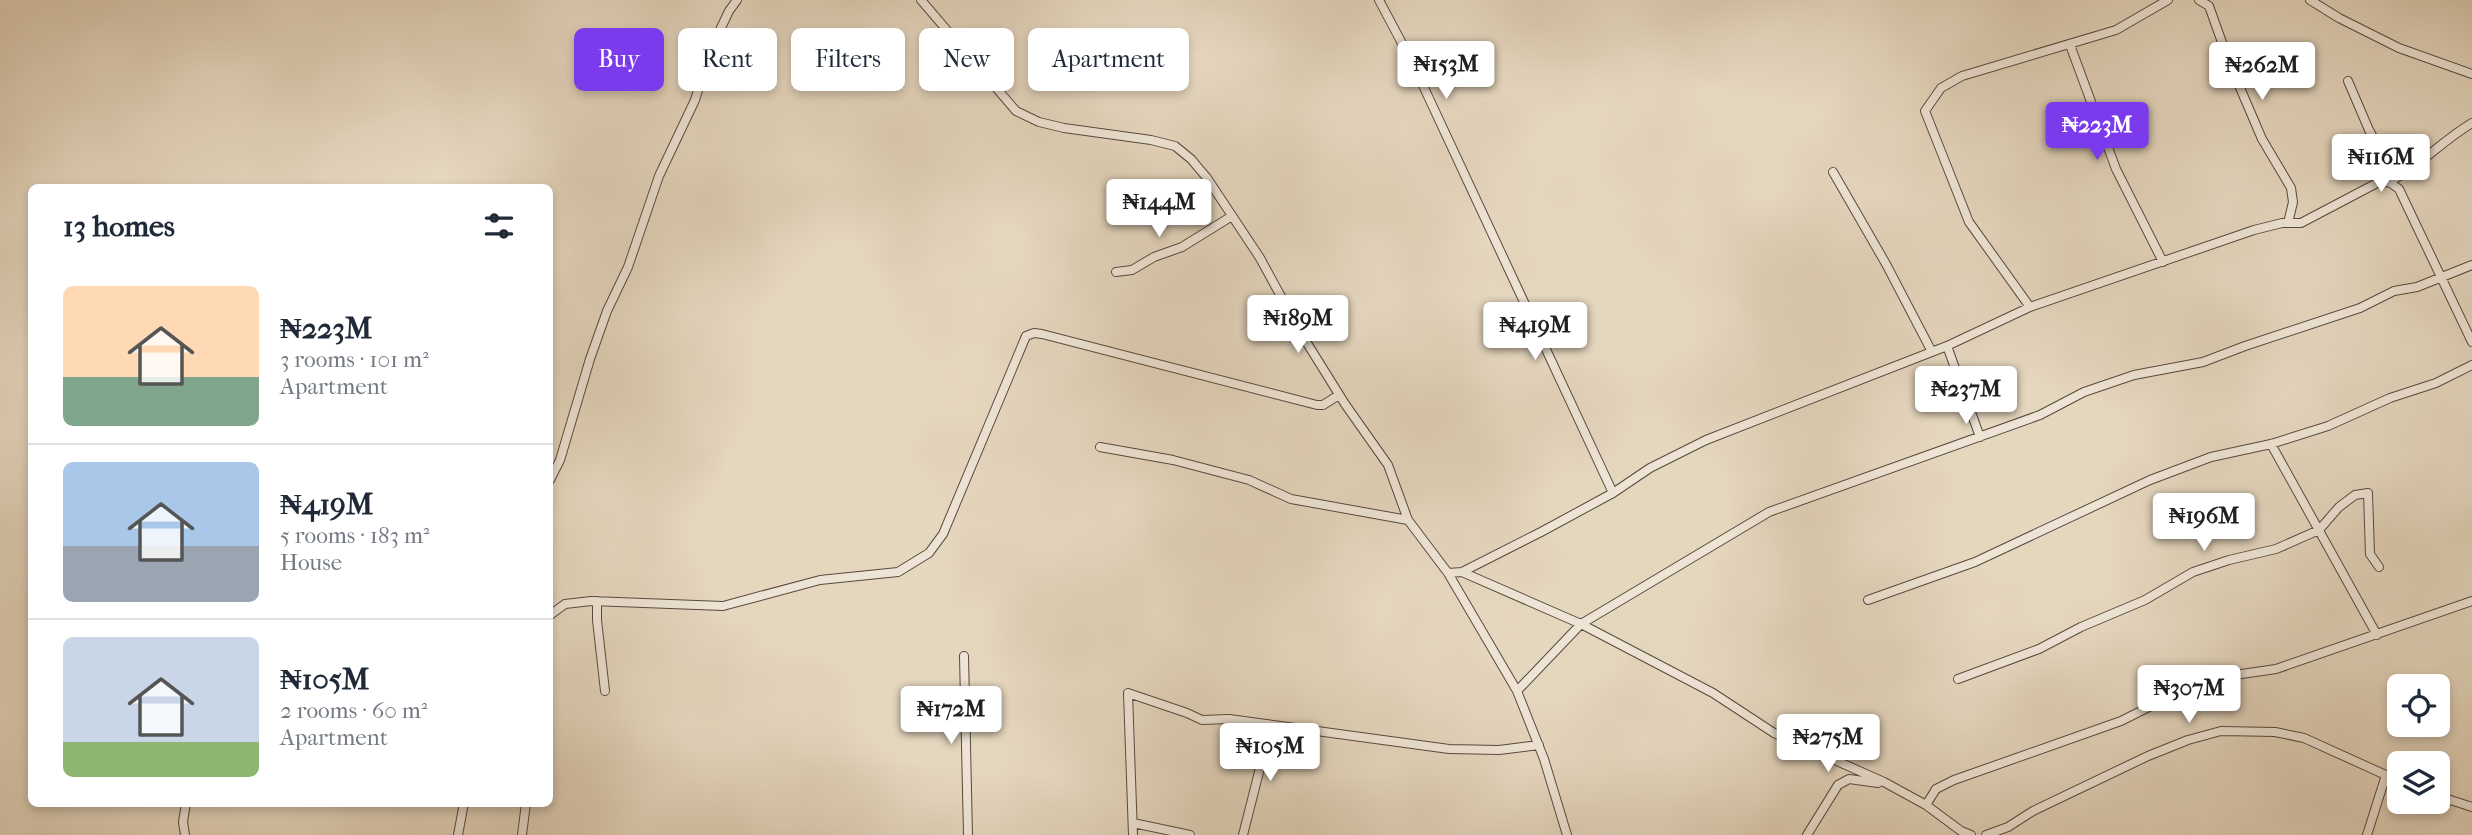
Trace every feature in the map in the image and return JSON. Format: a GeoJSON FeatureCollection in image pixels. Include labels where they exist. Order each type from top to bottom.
{"type":"FeatureCollection","features":[{"type":"Feature","properties":{"kind":"street"},"geometry":{"type":"LineString","coordinates":[[553,474],[564,450],[607,311],[628,267],[659,176],[695,100],[710,51],[737,0]]}},
{"type":"Feature","properties":{"kind":"street"},"geometry":{"type":"LineString","coordinates":[[921,0],[1016,111],[1040,122],[1064,128],[1175,146],[1191,159],[1207,178],[1260,258],[1339,395],[1388,465],[1408,520],[1448,573],[1517,691],[1539,745],[1567,835]]}},
{"type":"Feature","properties":{"kind":"street"},"geometry":{"type":"LineString","coordinates":[[1379,0],[1434,110],[1613,493]]}},
{"type":"Feature","properties":{"kind":"street"},"geometry":{"type":"LineString","coordinates":[[2030,307],[1969,222],[1925,111],[1941,88],[1962,76],[2116,30],[2168,0]]}},
{"type":"Feature","properties":{"kind":"street"},"geometry":{"type":"LineString","coordinates":[[2199,0],[2209,6],[2229,62],[2262,139],[2291,188],[2292,202],[2288,223]]}},
{"type":"Feature","properties":{"kind":"street"},"geometry":{"type":"LineString","coordinates":[[2310,0],[2399,48],[2472,74]]}},
{"type":"Feature","properties":{"kind":"street"},"geometry":{"type":"LineString","coordinates":[[2070,45],[2116,169],[2162,262]]}},
{"type":"Feature","properties":{"kind":"street"},"geometry":{"type":"LineString","coordinates":[[2348,81],[2387,163],[2389,182],[2399,189],[2472,342]]}},
{"type":"Feature","properties":{"kind":"street"},"geometry":{"type":"LineString","coordinates":[[1448,573],[1461,572],[1542,532],[1613,493],[1650,468],[1706,440],[1947,346],[2030,307],[2254,230],[2301,223],[2315,218],[2376,183],[2389,182],[2409,171],[2456,132],[2472,123]]}},
{"type":"Feature","properties":{"kind":"street"},"geometry":{"type":"LineString","coordinates":[[1833,172],[1886,264],[1932,352]]}},
{"type":"Feature","properties":{"kind":"street"},"geometry":{"type":"LineString","coordinates":[[1116,272],[1132,270],[1154,257],[1182,247],[1232,216]]}},
{"type":"Feature","properties":{"kind":"street"},"geometry":{"type":"LineString","coordinates":[[1517,691],[1581,624],[1769,512],[2040,415],[2096,388],[2134,375],[2203,362],[2360,308],[2381,296],[2417,287],[2472,265]]}},
{"type":"Feature","properties":{"kind":"street"},"geometry":{"type":"LineString","coordinates":[[553,613],[565,604],[597,601],[723,606],[796,585],[898,572],[913,564],[929,553],[943,534],[1028,334],[1042,334],[1317,405],[1323,405],[1339,395]]}},
{"type":"Feature","properties":{"kind":"street"},"geometry":{"type":"LineString","coordinates":[[1947,346],[1980,437]]}},
{"type":"Feature","properties":{"kind":"street"},"geometry":{"type":"LineString","coordinates":[[1868,600],[1975,562],[2150,480],[2211,457],[2271,444],[2328,426],[2390,398],[2436,383],[2472,365]]}},
{"type":"Feature","properties":{"kind":"street"},"geometry":{"type":"LineString","coordinates":[[2271,444],[2377,635]]}},
{"type":"Feature","properties":{"kind":"street"},"geometry":{"type":"LineString","coordinates":[[1100,447],[1173,460],[1249,480],[1291,499],[1408,520]]}},
{"type":"Feature","properties":{"kind":"street"},"geometry":{"type":"LineString","coordinates":[[1958,679],[2039,649],[2081,626],[2145,600],[2193,572],[2228,560],[2276,549],[2319,530],[2339,507],[2355,495],[2368,493],[2370,554],[2379,567]]}},
{"type":"Feature","properties":{"kind":"street"},"geometry":{"type":"LineString","coordinates":[[1461,572],[1581,624],[1713,692],[1774,733],[1888,784],[1971,835]]}},
{"type":"Feature","properties":{"kind":"street"},"geometry":{"type":"LineString","coordinates":[[597,601],[606,691]]}},
{"type":"Feature","properties":{"kind":"street"},"geometry":{"type":"LineString","coordinates":[[1926,805],[1936,789],[1954,780],[2121,721],[2189,687],[2214,678],[2250,675],[2276,669],[2472,601]]}},
{"type":"Feature","properties":{"kind":"street"},"geometry":{"type":"LineString","coordinates":[[964,656],[968,835]]}},
{"type":"Feature","properties":{"kind":"street"},"geometry":{"type":"LineString","coordinates":[[1133,835],[1128,693],[1202,720],[1229,719],[1449,748],[1499,750],[1539,745]]}},
{"type":"Feature","properties":{"kind":"street"},"geometry":{"type":"LineString","coordinates":[[1244,835],[1263,756],[1267,724]]}},
{"type":"Feature","properties":{"kind":"street"},"geometry":{"type":"LineString","coordinates":[[1986,835],[2008,827],[2033,811],[2148,756],[2188,740],[2221,731],[2275,732],[2304,738],[2386,775],[2367,835]]}},
{"type":"Feature","properties":{"kind":"street"},"geometry":{"type":"LineString","coordinates":[[1807,835],[1838,785],[1849,779],[1888,784]]}},
{"type":"Feature","properties":{"kind":"street"},"geometry":{"type":"LineString","coordinates":[[2450,800],[2472,807]]}},
{"type":"Feature","properties":{"kind":"street"},"geometry":{"type":"LineString","coordinates":[[185,807],[183,822],[185,835]]}},
{"type":"Feature","properties":{"kind":"street"},"geometry":{"type":"LineString","coordinates":[[458,835],[463,807]]}},
{"type":"Feature","properties":{"kind":"street"},"geometry":{"type":"LineString","coordinates":[[522,835],[526,807]]}},
{"type":"Feature","properties":{"kind":"street"},"geometry":{"type":"LineString","coordinates":[[1133,823],[1190,835]]}}]}
